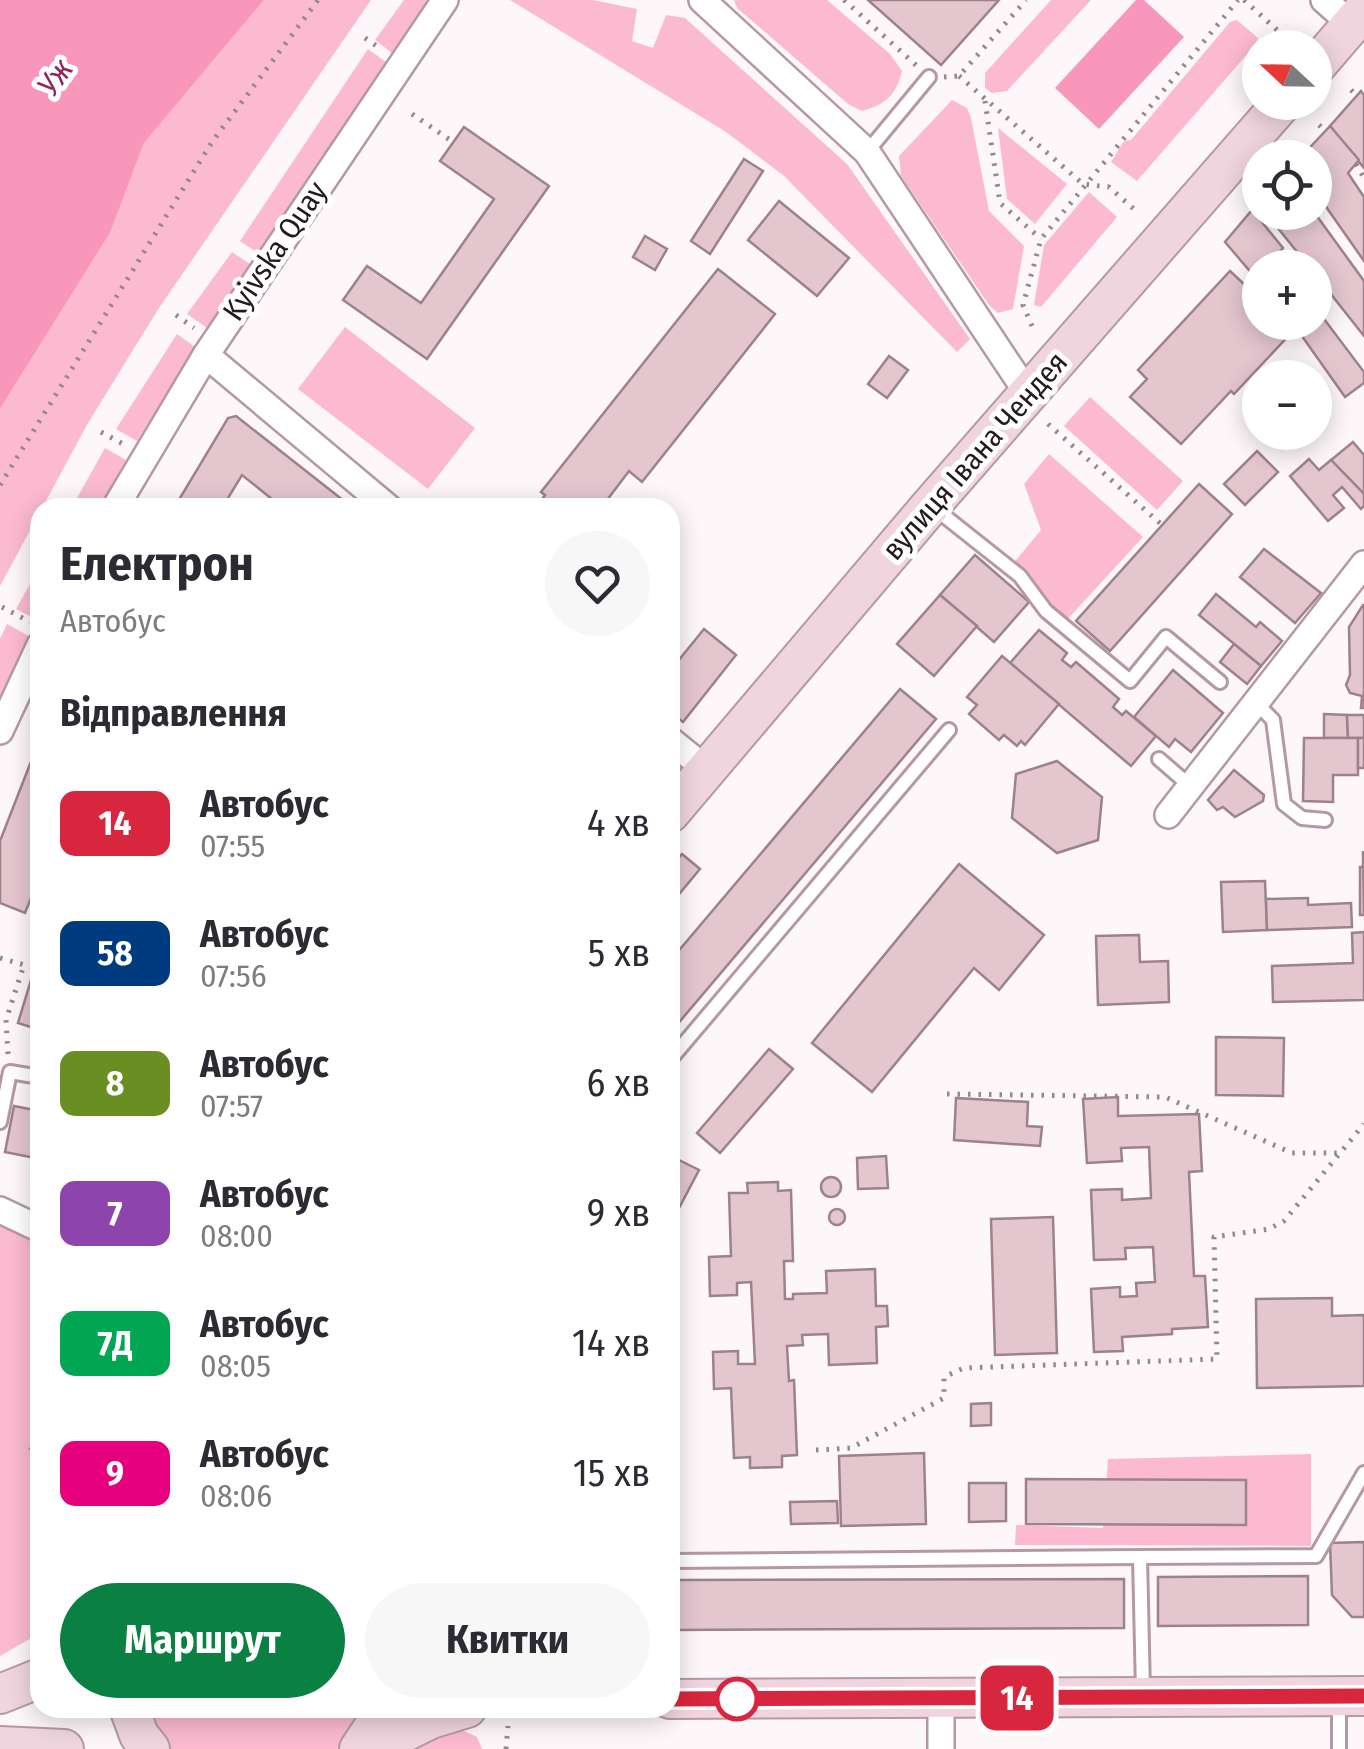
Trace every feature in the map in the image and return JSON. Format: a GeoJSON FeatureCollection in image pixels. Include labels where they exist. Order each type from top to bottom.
{"type":"FeatureCollection","features":[{"type":"Feature","properties":{"kind":"main road"},"geometry":{"type":"LineString","coordinates":[[1332,36],[1346,12]]}},
{"type":"Feature","properties":{"kind":"main road","name":"вулиця Івана Чендея"},"geometry":{"type":"LineString","coordinates":[[680,802],[931,506],[1038,409],[1270,120]]}},
{"type":"Feature","properties":{"kind":"main road"},"geometry":{"type":"LineString","coordinates":[[0,1694],[30,1682]]}},
{"type":"Feature","properties":{"kind":"main road"},"geometry":{"type":"LineString","coordinates":[[680,1699],[1351,1696]]}},
{"type":"Feature","properties":{"kind":"main road"},"geometry":{"type":"LineString","coordinates":[[133,1718],[150,1749]]}},
{"type":"Feature","properties":{"kind":"main road"},"geometry":{"type":"LineString","coordinates":[[359,1749],[376,1718]]}},
{"type":"Feature","properties":{"kind":"main road"},"geometry":{"type":"LineString","coordinates":[[370,1749],[431,1718]]}},
{"type":"Feature","properties":{"kind":"main road"},"geometry":{"type":"LineString","coordinates":[[0,1746],[64,1749]]}},
{"type":"Feature","properties":{"kind":"street","name":"Kyivska Quay"},"geometry":{"type":"LineString","coordinates":[[120,498],[206,355],[445,0]]}},
{"type":"Feature","properties":{"kind":"street"},"geometry":{"type":"LineString","coordinates":[[702,0],[867,152],[1038,409]]}},
{"type":"Feature","properties":{"kind":"street"},"geometry":{"type":"LineString","coordinates":[[206,355],[377,498]]}},
{"type":"Feature","properties":{"kind":"street"},"geometry":{"type":"LineString","coordinates":[[1168,815],[1364,564]]}},
{"type":"Feature","properties":{"kind":"street"},"geometry":{"type":"LineString","coordinates":[[0,731],[30,666]]}},
{"type":"Feature","properties":{"kind":"street"},"geometry":{"type":"LineString","coordinates":[[680,748],[707,770]]}},
{"type":"Feature","properties":{"kind":"street"},"geometry":{"type":"LineString","coordinates":[[0,1210],[30,1224]]}},
{"type":"Feature","properties":{"kind":"street"},"geometry":{"type":"LineString","coordinates":[[941,1698],[941,1749]]}},
{"type":"Feature","properties":{"kind":"lane"},"geometry":{"type":"LineString","coordinates":[[867,152],[929,77]]}},
{"type":"Feature","properties":{"kind":"lane"},"geometry":{"type":"LineString","coordinates":[[931,506],[1020,576],[1046,611],[1130,681],[1166,637],[1220,682]]}},
{"type":"Feature","properties":{"kind":"lane"},"geometry":{"type":"LineString","coordinates":[[1258,704],[1272,720],[1284,804],[1302,818],[1325,820]]}},
{"type":"Feature","properties":{"kind":"lane"},"geometry":{"type":"LineString","coordinates":[[680,1048],[949,730]]}},
{"type":"Feature","properties":{"kind":"lane"},"geometry":{"type":"LineString","coordinates":[[1159,760],[1190,786]]}},
{"type":"Feature","properties":{"kind":"lane"},"geometry":{"type":"LineString","coordinates":[[0,1122],[10,1072],[30,1075]]}},
{"type":"Feature","properties":{"kind":"lane"},"geometry":{"type":"LineString","coordinates":[[680,1561],[1316,1556],[1364,1473]]}},
{"type":"Feature","properties":{"kind":"lane"},"geometry":{"type":"LineString","coordinates":[[1140,1557],[1143,1697]]}},
{"type":"Feature","properties":{"kind":"lane"},"geometry":{"type":"LineString","coordinates":[[1339,1749],[1351,1696]]}},
{"type":"Feature","properties":{"kind":"path"},"geometry":{"type":"LineString","coordinates":[[0,484],[212,142],[318,0]]}},
{"type":"Feature","properties":{"kind":"path"},"geometry":{"type":"LineString","coordinates":[[844,0],[904,54]]}},
{"type":"Feature","properties":{"kind":"path"},"geometry":{"type":"LineString","coordinates":[[959,76],[1026,0]]}},
{"type":"Feature","properties":{"kind":"path"},"geometry":{"type":"LineString","coordinates":[[1032,326],[1023,305],[1041,239],[1083,184],[1241,0],[1277,30]]}},
{"type":"Feature","properties":{"kind":"path"},"geometry":{"type":"LineString","coordinates":[[929,77],[959,76],[1083,184],[1110,187],[1135,210]]}},
{"type":"Feature","properties":{"kind":"path"},"geometry":{"type":"LineString","coordinates":[[1350,90],[1357,96]]}},
{"type":"Feature","properties":{"kind":"path"},"geometry":{"type":"LineString","coordinates":[[985,98],[1000,202],[1041,239]]}},
{"type":"Feature","properties":{"kind":"path"},"geometry":{"type":"LineString","coordinates":[[412,114],[453,142]]}},
{"type":"Feature","properties":{"kind":"path"},"geometry":{"type":"LineString","coordinates":[[1356,164],[1364,178]]}},
{"type":"Feature","properties":{"kind":"path"},"geometry":{"type":"LineString","coordinates":[[1038,409],[1162,524]]}},
{"type":"Feature","properties":{"kind":"path"},"geometry":{"type":"LineString","coordinates":[[2,607],[30,622]]}},
{"type":"Feature","properties":{"kind":"path"},"geometry":{"type":"LineString","coordinates":[[0,958],[30,966]]}},
{"type":"Feature","properties":{"kind":"path"},"geometry":{"type":"LineString","coordinates":[[10,1072],[6,1020],[24,964]]}},
{"type":"Feature","properties":{"kind":"path"},"geometry":{"type":"LineString","coordinates":[[947,1094],[1165,1097],[1292,1153],[1343,1153]]}},
{"type":"Feature","properties":{"kind":"path"},"geometry":{"type":"LineString","coordinates":[[816,1450],[850,1448],[944,1398],[944,1377],[964,1368],[1217,1359],[1214,1237],[1268,1229],[1284,1221],[1364,1124]]}},
{"type":"Feature","properties":{"kind":"path"},"geometry":{"type":"LineString","coordinates":[[506,1749],[508,1726]]}},
{"type":"Feature","properties":{"kind":"shaded area"},"geometry":{"type":"Polygon","coordinates":[[[264,0],[371,0],[159,308],[88,423],[48,498],[30,498],[30,530],[0,586],[0,409],[110,233],[144,143],[264,0]]]}},
{"type":"Feature","properties":{"kind":"shaded area"},"geometry":{"type":"Polygon","coordinates":[[[404,0],[429,0],[392,53],[375,40],[404,0]]]}},
{"type":"Feature","properties":{"kind":"shaded area"},"geometry":{"type":"Polygon","coordinates":[[[510,0],[593,0],[637,9],[632,41],[653,48],[666,15],[685,18],[847,164],[970,339],[957,352],[784,176],[726,132],[510,0]]]}},
{"type":"Feature","properties":{"kind":"shaded area"},"geometry":{"type":"Polygon","coordinates":[[[734,0],[827,0],[890,54],[902,71],[897,87],[870,109],[862,111],[848,104],[737,8],[734,0]]]}},
{"type":"Feature","properties":{"kind":"shaded area"},"geometry":{"type":"Polygon","coordinates":[[[1051,0],[1091,0],[1007,91],[992,93],[985,88],[985,73],[1051,0]]]}},
{"type":"Feature","properties":{"kind":"shaded area"},"geometry":{"type":"Polygon","coordinates":[[[1237,20],[1249,30],[1242,30],[1242,60],[1137,181],[1111,162],[1124,141],[1131,140],[1230,22],[1237,20]]]}},
{"type":"Feature","properties":{"kind":"shaded area"},"geometry":{"type":"Polygon","coordinates":[[[368,49],[386,62],[258,253],[240,241],[368,49]]]}},
{"type":"Feature","properties":{"kind":"shaded area"},"geometry":{"type":"Polygon","coordinates":[[[952,100],[967,108],[971,118],[989,211],[1024,246],[1013,309],[998,313],[901,176],[899,156],[952,100]]]}},
{"type":"Feature","properties":{"kind":"shaded area"},"geometry":{"type":"Polygon","coordinates":[[[998,128],[1067,184],[1035,224],[1007,199],[998,128]]]}},
{"type":"Feature","properties":{"kind":"shaded area"},"geometry":{"type":"Polygon","coordinates":[[[1089,192],[1117,217],[1041,307],[1034,305],[1044,245],[1089,192]]]}},
{"type":"Feature","properties":{"kind":"shaded area"},"geometry":{"type":"Polygon","coordinates":[[[232,252],[250,264],[207,328],[187,314],[232,252]]]}},
{"type":"Feature","properties":{"kind":"shaded area"},"geometry":{"type":"Polygon","coordinates":[[[345,327],[475,428],[428,489],[298,389],[345,327]]]}},
{"type":"Feature","properties":{"kind":"shaded area"},"geometry":{"type":"Polygon","coordinates":[[[177,334],[195,347],[137,441],[116,429],[177,334]]]}},
{"type":"Feature","properties":{"kind":"shaded area"},"geometry":{"type":"Polygon","coordinates":[[[1090,397],[1183,481],[1157,510],[1064,426],[1090,397]]]}},
{"type":"Feature","properties":{"kind":"shaded area"},"geometry":{"type":"Polygon","coordinates":[[[105,448],[126,460],[105,498],[77,498],[105,448]]]}},
{"type":"Feature","properties":{"kind":"shaded area"},"geometry":{"type":"Polygon","coordinates":[[[1049,454],[1143,537],[1065,622],[1007,571],[1041,530],[1024,484],[1049,454]]]}},
{"type":"Feature","properties":{"kind":"shaded area"},"geometry":{"type":"Polygon","coordinates":[[[30,584],[30,616],[16,609],[30,584]]]}},
{"type":"Feature","properties":{"kind":"shaded area"},"geometry":{"type":"Polygon","coordinates":[[[7,624],[29,636],[0,696],[0,639],[7,624]]]}},
{"type":"Feature","properties":{"kind":"shaded area"},"geometry":{"type":"Polygon","coordinates":[[[0,1222],[30,1236],[30,1639],[0,1656],[0,1222]]]}},
{"type":"Feature","properties":{"kind":"shaded area"},"geometry":{"type":"Polygon","coordinates":[[[1311,1454],[1311,1546],[1015,1545],[1016,1525],[1103,1528],[1108,1459],[1311,1454]]]}},
{"type":"Feature","properties":{"kind":"shaded area"},"geometry":{"type":"Polygon","coordinates":[[[150,1718],[359,1718],[342,1749],[168,1749],[150,1718]]]}},
{"type":"Feature","properties":{"kind":"shaded area"},"geometry":{"type":"Polygon","coordinates":[[[460,1729],[477,1737],[482,1749],[411,1749],[421,1742],[460,1729]]]}},
{"type":"Feature","properties":{"kind":"water","name":"Уж"},"geometry":{"type":"Polygon","coordinates":[[[0,0],[264,0],[144,143],[110,233],[0,409],[0,0]]]}},
{"type":"Feature","properties":{"kind":"water"},"geometry":{"type":"Polygon","coordinates":[[[1136,0],[1144,0],[1184,37],[1099,129],[1055,88],[1136,0]]]}},
{"type":"Feature","properties":{"kind":"building"},"geometry":{"type":"Polygon","coordinates":[[[868,0],[999,0],[941,65],[868,0]]]}},
{"type":"Feature","properties":{"kind":"building"},"geometry":{"type":"Polygon","coordinates":[[[1361,91],[1364,95],[1364,168],[1330,126],[1361,91]]]}},
{"type":"Feature","properties":{"kind":"building"},"geometry":{"type":"Polygon","coordinates":[[[1330,126],[1359,160],[1348,173],[1364,197],[1364,261],[1332,215],[1332,140],[1317,140],[1330,126]]]}},
{"type":"Feature","properties":{"kind":"building"},"geometry":{"type":"Polygon","coordinates":[[[464,127],[549,186],[427,359],[343,300],[367,266],[421,303],[494,199],[440,161],[464,127]]]}},
{"type":"Feature","properties":{"kind":"building"},"geometry":{"type":"Polygon","coordinates":[[[744,159],[763,171],[710,254],[691,241],[744,159]]]}},
{"type":"Feature","properties":{"kind":"building"},"geometry":{"type":"Polygon","coordinates":[[[779,201],[849,258],[817,296],[748,240],[779,201]]]}},
{"type":"Feature","properties":{"kind":"building"},"geometry":{"type":"Polygon","coordinates":[[[1242,222],[1242,230],[1268,230],[1283,248],[1242,250],[1242,262],[1225,242],[1242,222]]]}},
{"type":"Feature","properties":{"kind":"building"},"geometry":{"type":"Polygon","coordinates":[[[1279,230],[1327,230],[1364,281],[1364,336],[1332,296],[1332,250],[1296,250],[1279,230]]]}},
{"type":"Feature","properties":{"kind":"building"},"geometry":{"type":"Polygon","coordinates":[[[645,236],[667,249],[655,270],[633,257],[645,236]]]}},
{"type":"Feature","properties":{"kind":"building"},"geometry":{"type":"Polygon","coordinates":[[[718,269],[775,314],[642,482],[629,471],[609,498],[543,498],[541,492],[718,269]]]}},
{"type":"Feature","properties":{"kind":"building"},"geometry":{"type":"Polygon","coordinates":[[[1230,271],[1242,282],[1242,340],[1285,340],[1266,360],[1242,360],[1242,385],[1234,394],[1231,391],[1181,444],[1130,397],[1147,379],[1138,370],[1230,271]]]}},
{"type":"Feature","properties":{"kind":"building"},"geometry":{"type":"Polygon","coordinates":[[[1332,330],[1364,372],[1364,383],[1345,397],[1332,379],[1332,360],[1319,360],[1305,340],[1332,340],[1332,330]]]}},
{"type":"Feature","properties":{"kind":"building"},"geometry":{"type":"Polygon","coordinates":[[[889,356],[908,370],[887,398],[868,384],[889,356]]]}},
{"type":"Feature","properties":{"kind":"building"},"geometry":{"type":"Polygon","coordinates":[[[236,416],[340,498],[271,498],[242,475],[228,498],[180,498],[228,418],[236,416]]]}},
{"type":"Feature","properties":{"kind":"building"},"geometry":{"type":"Polygon","coordinates":[[[1353,442],[1364,455],[1364,494],[1331,460],[1353,442]]]}},
{"type":"Feature","properties":{"kind":"building"},"geometry":{"type":"Polygon","coordinates":[[[1257,451],[1278,472],[1245,505],[1224,484],[1257,451]]]}},
{"type":"Feature","properties":{"kind":"building"},"geometry":{"type":"Polygon","coordinates":[[[1309,459],[1319,470],[1331,460],[1364,494],[1364,506],[1361,509],[1342,487],[1333,495],[1344,508],[1328,521],[1290,476],[1309,459]]]}},
{"type":"Feature","properties":{"kind":"building"},"geometry":{"type":"Polygon","coordinates":[[[1199,484],[1232,514],[1110,651],[1076,621],[1199,484]]]}},
{"type":"Feature","properties":{"kind":"building"},"geometry":{"type":"Polygon","coordinates":[[[1264,549],[1321,593],[1295,623],[1240,577],[1264,549]]]}},
{"type":"Feature","properties":{"kind":"building"},"geometry":{"type":"Polygon","coordinates":[[[975,555],[1029,602],[994,642],[940,595],[975,555]]]}},
{"type":"Feature","properties":{"kind":"building"},"geometry":{"type":"Polygon","coordinates":[[[1216,594],[1256,627],[1260,622],[1282,641],[1261,666],[1199,615],[1216,594]]]}},
{"type":"Feature","properties":{"kind":"building"},"geometry":{"type":"Polygon","coordinates":[[[940,595],[977,626],[934,676],[897,644],[940,595]]]}},
{"type":"Feature","properties":{"kind":"building"},"geometry":{"type":"Polygon","coordinates":[[[1363,605],[1364,708],[1361,708],[1362,696],[1350,693],[1346,685],[1350,675],[1349,627],[1363,605]]]}},
{"type":"Feature","properties":{"kind":"building"},"geometry":{"type":"Polygon","coordinates":[[[704,629],[736,655],[683,722],[680,720],[680,659],[704,629]]]}},
{"type":"Feature","properties":{"kind":"building"},"geometry":{"type":"Polygon","coordinates":[[[1039,630],[1067,653],[1062,660],[1071,667],[1076,662],[1119,699],[1113,707],[1122,715],[1126,711],[1156,736],[1131,766],[1010,663],[1039,630]]]}},
{"type":"Feature","properties":{"kind":"building"},"geometry":{"type":"Polygon","coordinates":[[[1234,644],[1261,666],[1247,684],[1220,662],[1234,644]]]}},
{"type":"Feature","properties":{"kind":"building"},"geometry":{"type":"Polygon","coordinates":[[[1002,656],[1059,704],[1025,745],[1021,741],[1017,746],[1004,735],[999,740],[969,714],[977,705],[967,697],[1002,656]]]}},
{"type":"Feature","properties":{"kind":"building"},"geometry":{"type":"Polygon","coordinates":[[[1173,670],[1223,713],[1191,752],[1175,739],[1169,747],[1134,717],[1173,670]]]}},
{"type":"Feature","properties":{"kind":"building"},"geometry":{"type":"Polygon","coordinates":[[[900,689],[936,719],[680,1021],[680,949],[900,689]]]}},
{"type":"Feature","properties":{"kind":"building"},"geometry":{"type":"Polygon","coordinates":[[[1324,714],[1347,715],[1348,738],[1324,738],[1324,714]]]}},
{"type":"Feature","properties":{"kind":"building"},"geometry":{"type":"Polygon","coordinates":[[[1347,715],[1364,715],[1364,738],[1348,738],[1347,715]]]}},
{"type":"Feature","properties":{"kind":"building"},"geometry":{"type":"Polygon","coordinates":[[[1304,738],[1358,738],[1358,775],[1333,775],[1333,802],[1303,801],[1304,738]]]}},
{"type":"Feature","properties":{"kind":"building"},"geometry":{"type":"Polygon","coordinates":[[[1358,738],[1364,738],[1364,768],[1358,768],[1358,738]]]}},
{"type":"Feature","properties":{"kind":"building"},"geometry":{"type":"Polygon","coordinates":[[[1057,761],[1102,797],[1098,840],[1057,853],[1012,818],[1016,774],[1057,761]]]}},
{"type":"Feature","properties":{"kind":"building"},"geometry":{"type":"Polygon","coordinates":[[[30,764],[30,901],[25,913],[0,903],[0,841],[30,764]]]}},
{"type":"Feature","properties":{"kind":"building"},"geometry":{"type":"Polygon","coordinates":[[[1234,770],[1264,795],[1263,801],[1235,817],[1223,807],[1217,810],[1208,800],[1234,770]]]}},
{"type":"Feature","properties":{"kind":"building"},"geometry":{"type":"Polygon","coordinates":[[[1363,851],[1364,915],[1360,915],[1360,867],[1363,851]]]}},
{"type":"Feature","properties":{"kind":"building"},"geometry":{"type":"Polygon","coordinates":[[[682,854],[700,869],[680,893],[682,854]]]}},
{"type":"Feature","properties":{"kind":"building"},"geometry":{"type":"Polygon","coordinates":[[[959,864],[1044,935],[999,990],[974,968],[872,1092],[812,1043],[959,864]]]}},
{"type":"Feature","properties":{"kind":"building"},"geometry":{"type":"Polygon","coordinates":[[[1265,881],[1267,930],[1223,932],[1221,882],[1265,881]]]}},
{"type":"Feature","properties":{"kind":"building"},"geometry":{"type":"Polygon","coordinates":[[[1308,898],[1308,905],[1351,903],[1352,927],[1267,930],[1266,899],[1308,898]]]}},
{"type":"Feature","properties":{"kind":"building"},"geometry":{"type":"Polygon","coordinates":[[[1364,932],[1364,1000],[1273,1002],[1272,966],[1353,963],[1352,933],[1364,932]]]}},
{"type":"Feature","properties":{"kind":"building"},"geometry":{"type":"Polygon","coordinates":[[[1139,935],[1140,962],[1168,961],[1169,1002],[1098,1005],[1096,936],[1139,935]]]}},
{"type":"Feature","properties":{"kind":"building"},"geometry":{"type":"Polygon","coordinates":[[[30,983],[30,1027],[18,1023],[30,983]]]}},
{"type":"Feature","properties":{"kind":"building"},"geometry":{"type":"Polygon","coordinates":[[[1216,1037],[1284,1038],[1283,1096],[1216,1095],[1216,1037]]]}},
{"type":"Feature","properties":{"kind":"building"},"geometry":{"type":"Polygon","coordinates":[[[769,1049],[793,1069],[720,1153],[697,1133],[769,1049]]]}},
{"type":"Feature","properties":{"kind":"building"},"geometry":{"type":"Polygon","coordinates":[[[1118,1097],[1118,1116],[1199,1114],[1202,1171],[1189,1172],[1194,1276],[1205,1276],[1208,1327],[1122,1337],[1123,1351],[1094,1352],[1091,1289],[1120,1287],[1120,1297],[1137,1296],[1136,1283],[1155,1282],[1153,1247],[1125,1248],[1126,1259],[1094,1260],[1091,1190],[1122,1189],[1122,1200],[1151,1198],[1149,1147],[1121,1148],[1122,1161],[1087,1163],[1083,1099],[1118,1097]]]}},
{"type":"Feature","properties":{"kind":"building"},"geometry":{"type":"Polygon","coordinates":[[[956,1098],[1028,1102],[1027,1126],[1042,1127],[1040,1146],[954,1140],[956,1098]]]}},
{"type":"Feature","properties":{"kind":"building"},"geometry":{"type":"Polygon","coordinates":[[[14,1106],[30,1109],[30,1157],[5,1152],[14,1106]]]}},
{"type":"Feature","properties":{"kind":"building"},"geometry":{"type":"Polygon","coordinates":[[[886,1156],[888,1188],[858,1189],[857,1158],[886,1156]]]}},
{"type":"Feature","properties":{"kind":"building"},"geometry":{"type":"Polygon","coordinates":[[[680,1160],[699,1170],[680,1206],[680,1160]]]}},
{"type":"Feature","properties":{"kind":"building"},"geometry":{"type":"Polygon","coordinates":[[[831,1177],[841,1187],[831,1197],[821,1187],[831,1177]]]}},
{"type":"Feature","properties":{"kind":"building"},"geometry":{"type":"Polygon","coordinates":[[[778,1182],[778,1191],[791,1190],[793,1261],[784,1261],[785,1299],[793,1299],[793,1294],[827,1293],[826,1271],[875,1269],[876,1306],[887,1306],[888,1326],[876,1327],[877,1363],[829,1365],[828,1334],[802,1335],[803,1345],[787,1346],[789,1381],[794,1380],[797,1455],[782,1456],[782,1467],[750,1468],[750,1457],[734,1458],[731,1388],[714,1389],[713,1352],[738,1351],[738,1364],[755,1364],[751,1282],[737,1283],[737,1295],[710,1296],[709,1257],[731,1256],[729,1193],[748,1193],[747,1183],[778,1182]]]}},
{"type":"Feature","properties":{"kind":"building"},"geometry":{"type":"Polygon","coordinates":[[[837,1209],[845,1217],[837,1225],[829,1217],[837,1209]]]}},
{"type":"Feature","properties":{"kind":"building"},"geometry":{"type":"Polygon","coordinates":[[[1053,1217],[1057,1353],[995,1355],[991,1219],[1053,1217]]]}},
{"type":"Feature","properties":{"kind":"building"},"geometry":{"type":"Polygon","coordinates":[[[1332,1298],[1332,1316],[1364,1315],[1364,1386],[1257,1388],[1256,1299],[1332,1298]]]}},
{"type":"Feature","properties":{"kind":"building"},"geometry":{"type":"Polygon","coordinates":[[[991,1403],[991,1425],[971,1426],[971,1404],[991,1403]]]}},
{"type":"Feature","properties":{"kind":"building"},"geometry":{"type":"Polygon","coordinates":[[[924,1453],[926,1524],[841,1526],[839,1456],[924,1453]]]}},
{"type":"Feature","properties":{"kind":"building"},"geometry":{"type":"Polygon","coordinates":[[[1026,1479],[1246,1480],[1246,1525],[1026,1524],[1026,1479]]]}},
{"type":"Feature","properties":{"kind":"building"},"geometry":{"type":"Polygon","coordinates":[[[969,1483],[1006,1483],[1006,1521],[969,1522],[969,1483]]]}},
{"type":"Feature","properties":{"kind":"building"},"geometry":{"type":"Polygon","coordinates":[[[837,1501],[838,1523],[791,1524],[790,1502],[837,1501]]]}},
{"type":"Feature","properties":{"kind":"building"},"geometry":{"type":"Polygon","coordinates":[[[1364,1542],[1364,1617],[1352,1617],[1332,1595],[1330,1543],[1364,1542]]]}},
{"type":"Feature","properties":{"kind":"building"},"geometry":{"type":"Polygon","coordinates":[[[1308,1576],[1308,1625],[1158,1626],[1158,1577],[1308,1576]]]}},
{"type":"Feature","properties":{"kind":"building"},"geometry":{"type":"Polygon","coordinates":[[[1124,1579],[1124,1628],[680,1630],[680,1580],[1124,1579]]]}},
{"type":"Feature","properties":{"kind":"bus line","name":"14"},"geometry":{"type":"LineString","coordinates":[[680,1699],[1364,1696]]}}]}
